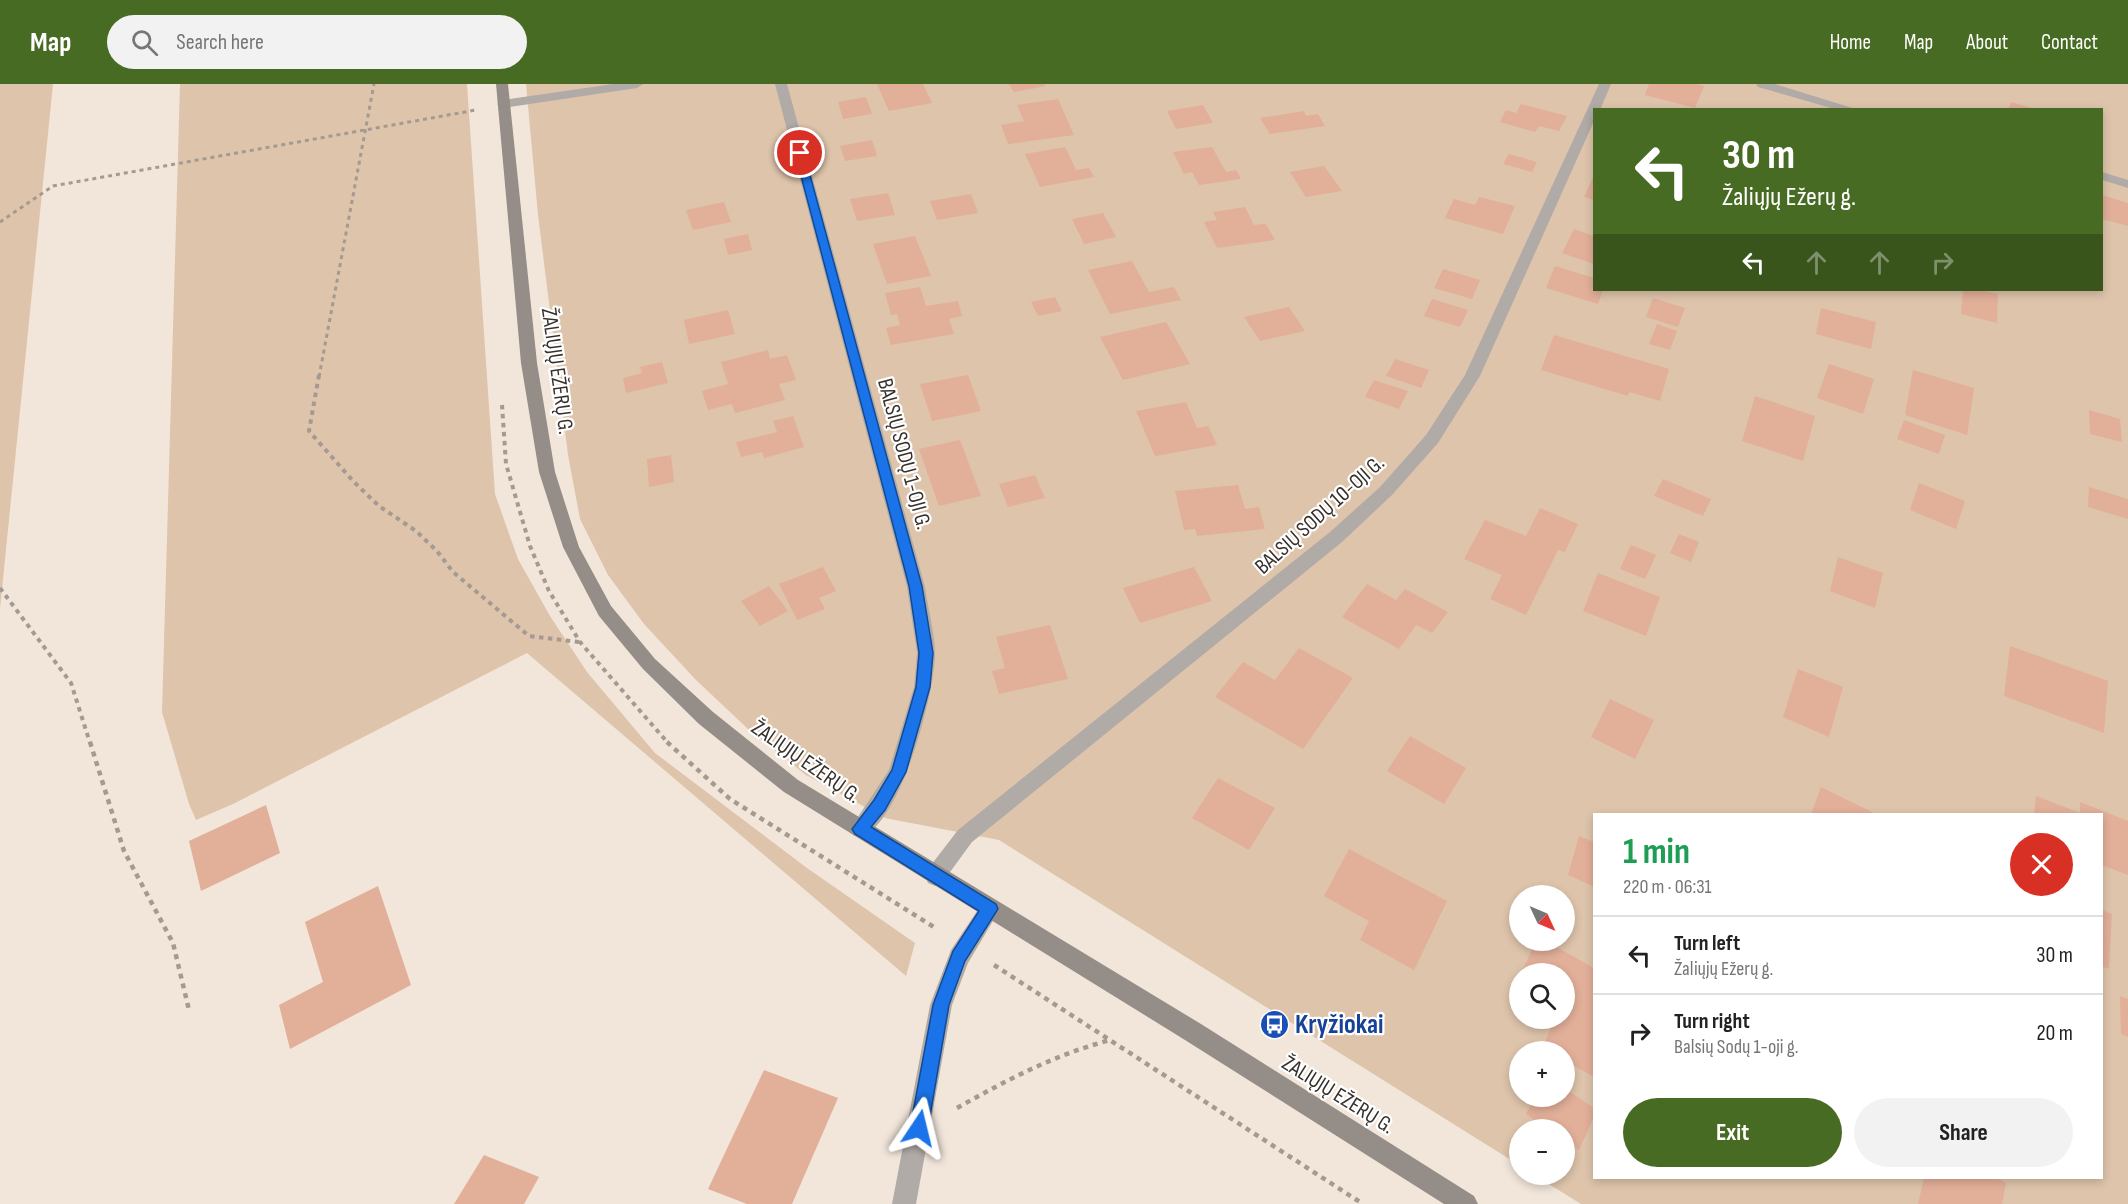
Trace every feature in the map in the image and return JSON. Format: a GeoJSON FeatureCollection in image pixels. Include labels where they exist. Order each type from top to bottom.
{"type":"FeatureCollection","features":[{"type":"Feature","properties":{"kind":"main road","name":"ŽALIŲJŲ EŽERŲ G."},"geometry":{"type":"LineString","coordinates":[[502,84],[529,363],[547,472],[571,547],[605,611],[649,664],[706,718],[791,786],[1203,1038],[1466,1204]]}},
{"type":"Feature","properties":{"kind":"street"},"geometry":{"type":"LineString","coordinates":[[503,104],[637,84]]}},
{"type":"Feature","properties":{"kind":"street","name":"BALSIŲ SODŲ 1-OJI G."},"geometry":{"type":"LineString","coordinates":[[781,84],[916,586],[926,653],[923,687],[898,772],[879,805],[860,829]]}},
{"type":"Feature","properties":{"kind":"street","name":"BALSIŲ SODŲ 10-OJI G."},"geometry":{"type":"LineString","coordinates":[[1594,108],[1605,84]]}},
{"type":"Feature","properties":{"kind":"street"},"geometry":{"type":"LineString","coordinates":[[1762,84],[1846,108]]}},
{"type":"Feature","properties":{"kind":"street","name":"BALSIŲ SODŲ 10-OJI G."},"geometry":{"type":"LineString","coordinates":[[935,876],[965,836],[1336,537],[1386,492],[1432,439],[1473,376],[1593,111]]}},
{"type":"Feature","properties":{"kind":"street"},"geometry":{"type":"LineString","coordinates":[[2103,177],[2128,184]]}},
{"type":"Feature","properties":{"kind":"street"},"geometry":{"type":"LineString","coordinates":[[904,1204],[941,1005],[959,957],[990,909]]}},
{"type":"Feature","properties":{"kind":"path"},"geometry":{"type":"LineString","coordinates":[[374,84],[309,431],[353,482],[379,506],[416,531],[437,551],[453,572],[529,636],[580,642]]}},
{"type":"Feature","properties":{"kind":"path"},"geometry":{"type":"LineString","coordinates":[[476,101],[477,117]]}},
{"type":"Feature","properties":{"kind":"path"},"geometry":{"type":"LineString","coordinates":[[0,222],[53,186],[476,110]]}},
{"type":"Feature","properties":{"kind":"path"},"geometry":{"type":"LineString","coordinates":[[501,394],[506,464],[530,546],[549,591],[580,642],[659,735],[730,799],[966,947],[1363,1204]]}},
{"type":"Feature","properties":{"kind":"path"},"geometry":{"type":"LineString","coordinates":[[0,588],[71,683],[124,851],[173,944],[189,1010]]}},
{"type":"Feature","properties":{"kind":"path"},"geometry":{"type":"LineString","coordinates":[[919,1128],[1021,1072],[1072,1050],[1110,1040]]}},
{"type":"Feature","properties":{"kind":"shaded area"},"geometry":{"type":"Polygon","coordinates":[[[0,84],[53,84],[0,609],[0,84]]]}},
{"type":"Feature","properties":{"kind":"shaded area"},"geometry":{"type":"Polygon","coordinates":[[[180,84],[467,84],[495,494],[518,559],[550,616],[587,672],[655,753],[807,868],[915,943],[906,976],[527,653],[233,804],[196,820],[189,804],[162,712],[180,84]]]}},
{"type":"Feature","properties":{"kind":"shaded area"},"geometry":{"type":"Polygon","coordinates":[[[526,84],[2128,84],[2128,1204],[1581,1204],[1550,1185],[1575,1185],[1575,1119],[1509,1119],[1509,1159],[999,840],[885,818],[806,775],[748,729],[695,679],[644,624],[608,575],[580,519],[568,455],[538,215],[526,84]]]}},
{"type":"Feature","properties":{"kind":"building"},"geometry":{"type":"Polygon","coordinates":[[[877,84],[923,84],[932,103],[889,111],[877,84]]]}},
{"type":"Feature","properties":{"kind":"building"},"geometry":{"type":"Polygon","coordinates":[[[1009,84],[1044,84],[1046,86],[1014,92],[1009,84]]]}},
{"type":"Feature","properties":{"kind":"building"},"geometry":{"type":"Polygon","coordinates":[[[1649,84],[1704,86],[1695,108],[1645,95],[1649,84]]]}},
{"type":"Feature","properties":{"kind":"building"},"geometry":{"type":"Polygon","coordinates":[[[866,97],[872,114],[843,119],[838,102],[866,97]]]}},
{"type":"Feature","properties":{"kind":"building"},"geometry":{"type":"Polygon","coordinates":[[[1058,99],[1074,135],[1008,144],[1001,125],[1024,121],[1017,105],[1058,99]]]}},
{"type":"Feature","properties":{"kind":"building"},"geometry":{"type":"Polygon","coordinates":[[[2011,102],[2032,108],[2009,108],[2011,102]]]}},
{"type":"Feature","properties":{"kind":"building"},"geometry":{"type":"Polygon","coordinates":[[[1521,104],[1567,116],[1559,131],[1539,126],[1535,132],[1500,122],[1506,110],[1516,113],[1521,104]]]}},
{"type":"Feature","properties":{"kind":"building"},"geometry":{"type":"Polygon","coordinates":[[[1203,105],[1213,123],[1176,129],[1167,111],[1203,105]]]}},
{"type":"Feature","properties":{"kind":"building"},"geometry":{"type":"Polygon","coordinates":[[[1304,111],[1306,116],[1318,114],[1325,126],[1270,134],[1260,118],[1304,111]]]}},
{"type":"Feature","properties":{"kind":"building"},"geometry":{"type":"Polygon","coordinates":[[[872,140],[877,156],[845,161],[840,146],[872,140]]]}},
{"type":"Feature","properties":{"kind":"building"},"geometry":{"type":"Polygon","coordinates":[[[1065,147],[1076,170],[1089,168],[1094,177],[1040,187],[1025,154],[1065,147]]]}},
{"type":"Feature","properties":{"kind":"building"},"geometry":{"type":"Polygon","coordinates":[[[1212,147],[1226,172],[1236,170],[1241,179],[1199,185],[1192,172],[1184,174],[1173,152],[1212,147]]]}},
{"type":"Feature","properties":{"kind":"building"},"geometry":{"type":"Polygon","coordinates":[[[1509,154],[1537,162],[1532,172],[1503,164],[1509,154]]]}},
{"type":"Feature","properties":{"kind":"building"},"geometry":{"type":"Polygon","coordinates":[[[1324,166],[1342,191],[1306,197],[1290,172],[1324,166]]]}},
{"type":"Feature","properties":{"kind":"building"},"geometry":{"type":"Polygon","coordinates":[[[1593,177],[1593,200],[1584,197],[1593,177]]]}},
{"type":"Feature","properties":{"kind":"building"},"geometry":{"type":"Polygon","coordinates":[[[888,193],[895,215],[857,221],[850,199],[888,193]]]}},
{"type":"Feature","properties":{"kind":"building"},"geometry":{"type":"Polygon","coordinates":[[[971,194],[978,213],[937,220],[930,201],[971,194]]]}},
{"type":"Feature","properties":{"kind":"building"},"geometry":{"type":"Polygon","coordinates":[[[2103,195],[2128,203],[2128,226],[2103,219],[2103,195]]]}},
{"type":"Feature","properties":{"kind":"building"},"geometry":{"type":"Polygon","coordinates":[[[1479,197],[1515,206],[1503,234],[1445,218],[1454,199],[1475,205],[1479,197]]]}},
{"type":"Feature","properties":{"kind":"building"},"geometry":{"type":"Polygon","coordinates":[[[724,202],[731,222],[693,230],[686,210],[724,202]]]}},
{"type":"Feature","properties":{"kind":"building"},"geometry":{"type":"Polygon","coordinates":[[[1245,207],[1254,225],[1266,224],[1275,240],[1217,248],[1204,222],[1217,220],[1213,212],[1245,207]]]}},
{"type":"Feature","properties":{"kind":"building"},"geometry":{"type":"Polygon","coordinates":[[[1103,213],[1116,237],[1084,244],[1072,219],[1103,213]]]}},
{"type":"Feature","properties":{"kind":"building"},"geometry":{"type":"Polygon","coordinates":[[[1574,229],[1593,236],[1593,264],[1562,253],[1574,229]]]}},
{"type":"Feature","properties":{"kind":"building"},"geometry":{"type":"Polygon","coordinates":[[[748,234],[752,250],[728,255],[724,239],[748,234]]]}},
{"type":"Feature","properties":{"kind":"building"},"geometry":{"type":"Polygon","coordinates":[[[915,236],[931,276],[887,284],[873,244],[915,236]]]}},
{"type":"Feature","properties":{"kind":"building"},"geometry":{"type":"Polygon","coordinates":[[[1132,261],[1149,292],[1174,287],[1181,300],[1110,314],[1088,270],[1132,261]]]}},
{"type":"Feature","properties":{"kind":"building"},"geometry":{"type":"Polygon","coordinates":[[[1555,266],[1593,278],[1593,291],[1603,291],[1598,304],[1546,288],[1555,266]]]}},
{"type":"Feature","properties":{"kind":"building"},"geometry":{"type":"Polygon","coordinates":[[[1443,269],[1480,280],[1472,299],[1434,288],[1443,269]]]}},
{"type":"Feature","properties":{"kind":"building"},"geometry":{"type":"Polygon","coordinates":[[[920,287],[926,306],[958,301],[962,316],[949,319],[954,334],[891,345],[886,328],[900,325],[897,314],[891,315],[885,293],[920,287]]]}},
{"type":"Feature","properties":{"kind":"building"},"geometry":{"type":"Polygon","coordinates":[[[1963,291],[1984,291],[1998,294],[1997,323],[1961,314],[1963,291]]]}},
{"type":"Feature","properties":{"kind":"building"},"geometry":{"type":"Polygon","coordinates":[[[1055,297],[1062,311],[1038,316],[1031,302],[1055,297]]]}},
{"type":"Feature","properties":{"kind":"building"},"geometry":{"type":"Polygon","coordinates":[[[1653,298],[1685,308],[1678,327],[1646,317],[1653,298]]]}},
{"type":"Feature","properties":{"kind":"building"},"geometry":{"type":"Polygon","coordinates":[[[1432,299],[1468,310],[1460,327],[1424,316],[1432,299]]]}},
{"type":"Feature","properties":{"kind":"building"},"geometry":{"type":"Polygon","coordinates":[[[1289,307],[1305,331],[1260,341],[1244,317],[1289,307]]]}},
{"type":"Feature","properties":{"kind":"building"},"geometry":{"type":"Polygon","coordinates":[[[1821,308],[1876,322],[1871,349],[1816,334],[1821,308]]]}},
{"type":"Feature","properties":{"kind":"building"},"geometry":{"type":"Polygon","coordinates":[[[728,310],[735,334],[689,344],[684,320],[728,310]]]}},
{"type":"Feature","properties":{"kind":"building"},"geometry":{"type":"Polygon","coordinates":[[[1166,322],[1190,364],[1123,380],[1100,337],[1166,322]]]}},
{"type":"Feature","properties":{"kind":"building"},"geometry":{"type":"Polygon","coordinates":[[[1657,324],[1677,331],[1670,350],[1649,344],[1657,324]]]}},
{"type":"Feature","properties":{"kind":"building"},"geometry":{"type":"Polygon","coordinates":[[[1554,335],[1669,369],[1660,401],[1629,392],[1628,396],[1541,370],[1554,335]]]}},
{"type":"Feature","properties":{"kind":"building"},"geometry":{"type":"Polygon","coordinates":[[[768,350],[770,359],[787,355],[796,380],[779,384],[785,400],[735,413],[732,404],[708,410],[702,391],[728,384],[721,362],[768,350]]]}},
{"type":"Feature","properties":{"kind":"building"},"geometry":{"type":"Polygon","coordinates":[[[1395,359],[1429,370],[1421,388],[1386,376],[1395,359]]]}},
{"type":"Feature","properties":{"kind":"building"},"geometry":{"type":"Polygon","coordinates":[[[662,362],[668,383],[626,393],[623,378],[642,373],[640,367],[662,362]]]}},
{"type":"Feature","properties":{"kind":"building"},"geometry":{"type":"Polygon","coordinates":[[[1829,364],[1874,379],[1863,414],[1817,398],[1829,364]]]}},
{"type":"Feature","properties":{"kind":"building"},"geometry":{"type":"Polygon","coordinates":[[[1913,370],[1974,388],[1967,435],[1905,415],[1913,370]]]}},
{"type":"Feature","properties":{"kind":"building"},"geometry":{"type":"Polygon","coordinates":[[[968,375],[981,411],[932,421],[920,384],[968,375]]]}},
{"type":"Feature","properties":{"kind":"building"},"geometry":{"type":"Polygon","coordinates":[[[1374,380],[1408,391],[1399,409],[1365,397],[1374,380]]]}},
{"type":"Feature","properties":{"kind":"building"},"geometry":{"type":"Polygon","coordinates":[[[1755,396],[1815,416],[1803,461],[1742,441],[1755,396]]]}},
{"type":"Feature","properties":{"kind":"building"},"geometry":{"type":"Polygon","coordinates":[[[1186,402],[1197,428],[1208,426],[1217,445],[1155,456],[1136,411],[1186,402]]]}},
{"type":"Feature","properties":{"kind":"building"},"geometry":{"type":"Polygon","coordinates":[[[2089,410],[2120,419],[2122,442],[2090,434],[2089,410]]]}},
{"type":"Feature","properties":{"kind":"building"},"geometry":{"type":"Polygon","coordinates":[[[793,416],[804,447],[764,458],[762,452],[741,457],[736,442],[777,432],[773,421],[793,416]]]}},
{"type":"Feature","properties":{"kind":"building"},"geometry":{"type":"Polygon","coordinates":[[[1904,420],[1945,435],[1939,454],[1897,439],[1904,420]]]}},
{"type":"Feature","properties":{"kind":"building"},"geometry":{"type":"Polygon","coordinates":[[[960,440],[981,496],[939,506],[919,449],[960,440]]]}},
{"type":"Feature","properties":{"kind":"building"},"geometry":{"type":"Polygon","coordinates":[[[671,455],[674,482],[649,487],[647,459],[671,455]]]}},
{"type":"Feature","properties":{"kind":"building"},"geometry":{"type":"Polygon","coordinates":[[[1035,475],[1045,498],[1008,507],[999,484],[1035,475]]]}},
{"type":"Feature","properties":{"kind":"building"},"geometry":{"type":"Polygon","coordinates":[[[1663,479],[1711,499],[1703,516],[1654,496],[1663,479]]]}},
{"type":"Feature","properties":{"kind":"building"},"geometry":{"type":"Polygon","coordinates":[[[1919,483],[1965,501],[1956,529],[1910,510],[1919,483]]]}},
{"type":"Feature","properties":{"kind":"building"},"geometry":{"type":"Polygon","coordinates":[[[1238,485],[1245,509],[1259,507],[1265,529],[1197,536],[1195,529],[1184,530],[1175,491],[1238,485]]]}},
{"type":"Feature","properties":{"kind":"building"},"geometry":{"type":"Polygon","coordinates":[[[2089,487],[2128,499],[2128,519],[2088,507],[2089,487]]]}},
{"type":"Feature","properties":{"kind":"building"},"geometry":{"type":"Polygon","coordinates":[[[1540,508],[1578,524],[1565,552],[1558,550],[1526,615],[1490,599],[1502,575],[1464,559],[1485,520],[1526,536],[1540,508]]]}},
{"type":"Feature","properties":{"kind":"building"},"geometry":{"type":"Polygon","coordinates":[[[1679,534],[1699,542],[1691,562],[1670,553],[1679,534]]]}},
{"type":"Feature","properties":{"kind":"building"},"geometry":{"type":"Polygon","coordinates":[[[1631,545],[1656,555],[1645,579],[1620,569],[1631,545]]]}},
{"type":"Feature","properties":{"kind":"building"},"geometry":{"type":"Polygon","coordinates":[[[1838,557],[1883,573],[1875,608],[1830,591],[1838,557]]]}},
{"type":"Feature","properties":{"kind":"building"},"geometry":{"type":"Polygon","coordinates":[[[823,567],[836,591],[819,598],[825,609],[797,620],[779,584],[823,567]]]}},
{"type":"Feature","properties":{"kind":"building"},"geometry":{"type":"Polygon","coordinates":[[[1194,567],[1212,601],[1140,623],[1123,588],[1194,567]]]}},
{"type":"Feature","properties":{"kind":"building"},"geometry":{"type":"Polygon","coordinates":[[[1598,573],[1660,597],[1646,636],[1583,611],[1598,573]]]}},
{"type":"Feature","properties":{"kind":"building"},"geometry":{"type":"Polygon","coordinates":[[[1367,584],[1396,600],[1405,589],[1448,612],[1432,633],[1416,625],[1399,649],[1342,617],[1367,584]]]}},
{"type":"Feature","properties":{"kind":"building"},"geometry":{"type":"Polygon","coordinates":[[[769,586],[788,611],[760,626],[741,601],[769,586]]]}},
{"type":"Feature","properties":{"kind":"building"},"geometry":{"type":"Polygon","coordinates":[[[1050,625],[1068,679],[999,694],[992,671],[1005,668],[996,637],[1050,625]]]}},
{"type":"Feature","properties":{"kind":"building"},"geometry":{"type":"Polygon","coordinates":[[[2010,646],[2108,681],[2104,733],[2004,696],[2010,646]]]}},
{"type":"Feature","properties":{"kind":"building"},"geometry":{"type":"Polygon","coordinates":[[[1299,648],[1353,678],[1303,749],[1215,697],[1243,662],[1275,680],[1299,648]]]}},
{"type":"Feature","properties":{"kind":"building"},"geometry":{"type":"Polygon","coordinates":[[[1798,669],[1843,687],[1829,737],[1783,717],[1798,669]]]}},
{"type":"Feature","properties":{"kind":"building"},"geometry":{"type":"Polygon","coordinates":[[[1610,699],[1654,720],[1635,759],[1591,737],[1610,699]]]}},
{"type":"Feature","properties":{"kind":"building"},"geometry":{"type":"Polygon","coordinates":[[[1410,736],[1466,768],[1444,804],[1387,771],[1410,736]]]}},
{"type":"Feature","properties":{"kind":"building"},"geometry":{"type":"Polygon","coordinates":[[[1218,778],[1275,808],[1249,850],[1192,818],[1218,778]]]}},
{"type":"Feature","properties":{"kind":"building"},"geometry":{"type":"Polygon","coordinates":[[[1821,787],[1874,813],[1811,813],[1821,787]]]}},
{"type":"Feature","properties":{"kind":"building"},"geometry":{"type":"Polygon","coordinates":[[[2036,796],[2080,813],[2034,813],[2036,796]]]}},
{"type":"Feature","properties":{"kind":"building"},"geometry":{"type":"Polygon","coordinates":[[[2080,802],[2128,821],[2128,875],[2103,865],[2103,813],[2080,813],[2080,802]]]}},
{"type":"Feature","properties":{"kind":"building"},"geometry":{"type":"Polygon","coordinates":[[[266,805],[280,853],[201,891],[189,841],[266,805]]]}},
{"type":"Feature","properties":{"kind":"building"},"geometry":{"type":"Polygon","coordinates":[[[1579,836],[1593,842],[1593,887],[1568,875],[1579,836]]]}},
{"type":"Feature","properties":{"kind":"building"},"geometry":{"type":"Polygon","coordinates":[[[1349,849],[1447,901],[1414,970],[1360,940],[1369,921],[1324,896],[1349,849]]]}},
{"type":"Feature","properties":{"kind":"building"},"geometry":{"type":"Polygon","coordinates":[[[378,886],[411,985],[290,1049],[279,1005],[323,982],[305,922],[378,886]]]}},
{"type":"Feature","properties":{"kind":"building"},"geometry":{"type":"Polygon","coordinates":[[[2103,910],[2112,914],[2109,969],[2103,966],[2103,910]]]}},
{"type":"Feature","properties":{"kind":"building"},"geometry":{"type":"Polygon","coordinates":[[[1531,951],[1564,951],[1593,967],[1593,1076],[1575,1066],[1575,1041],[1545,1041],[1550,1029],[1575,1029],[1575,963],[1526,963],[1531,951]]]}},
{"type":"Feature","properties":{"kind":"building"},"geometry":{"type":"Polygon","coordinates":[[[2120,996],[2128,999],[2128,1037],[2121,1034],[2120,996]]]}},
{"type":"Feature","properties":{"kind":"building"},"geometry":{"type":"Polygon","coordinates":[[[764,1070],[838,1098],[792,1204],[747,1204],[708,1189],[764,1070]]]}},
{"type":"Feature","properties":{"kind":"building"},"geometry":{"type":"Polygon","coordinates":[[[1575,1095],[1593,1107],[1593,1119],[1579,1150],[1575,1147],[1575,1119],[1533,1119],[1526,1114],[1530,1107],[1575,1107],[1575,1095]]]}},
{"type":"Feature","properties":{"kind":"building"},"geometry":{"type":"Polygon","coordinates":[[[484,1155],[539,1177],[524,1204],[454,1204],[484,1155]]]}},
{"type":"Feature","properties":{"kind":"building"},"geometry":{"type":"Polygon","coordinates":[[[1924,1179],[1998,1179],[2006,1183],[2002,1204],[1918,1204],[1924,1179]]]}},
{"type":"Feature","properties":{"kind":"place","name":"Kryžiokai"},"geometry":{"type":"Point","coordinates":[1274,1025]}},
{"type":"Feature","properties":{"kind":"route"},"geometry":{"type":"LineString","coordinates":[[800,153],[916,586],[926,653],[923,687],[898,772],[879,805],[860,829],[990,909],[959,957],[941,1005],[919,1128]]}}]}
